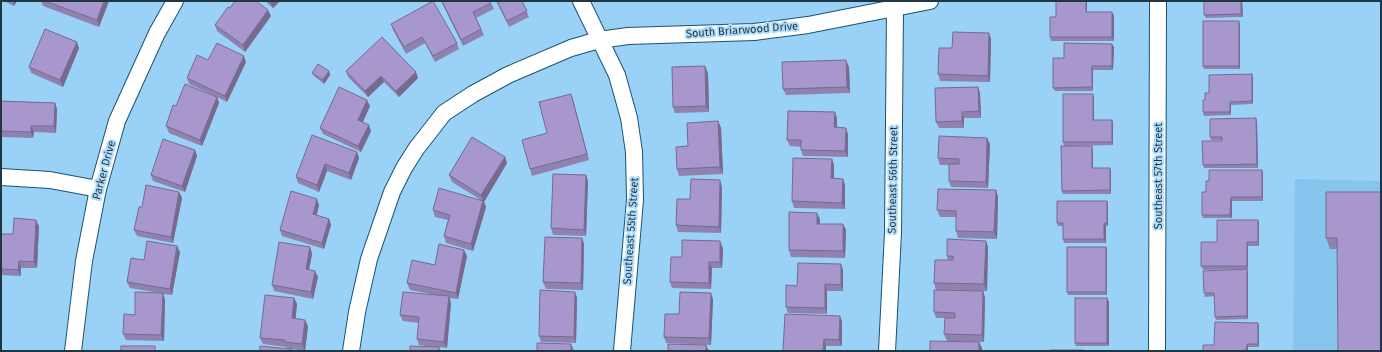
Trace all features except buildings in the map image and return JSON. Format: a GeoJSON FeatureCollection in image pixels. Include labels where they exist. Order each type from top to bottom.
{"type":"FeatureCollection","features":[{"type":"Feature","properties":{"kind":"street","name":"Parker Drive"},"geometry":{"type":"LineString","coordinates":[[73,351],[74,332],[84,261],[98,189],[117,121],[157,33],[175,1]]}},
{"type":"Feature","properties":{"kind":"street","name":"Southeast 55th Street"},"geometry":{"type":"LineString","coordinates":[[581,1],[617,75],[629,118],[634,152],[635,200],[622,351]]}},
{"type":"Feature","properties":{"kind":"street","name":"South Briarwood Drive"},"geometry":{"type":"LineString","coordinates":[[350,351],[369,258],[392,192],[404,168],[416,149],[444,113],[473,94],[508,75],[571,48],[599,40],[628,36],[754,32],[808,25],[930,1]]}},
{"type":"Feature","properties":{"kind":"street","name":"Southeast 57th Street"},"geometry":{"type":"LineString","coordinates":[[1157,351],[1158,1]]}},
{"type":"Feature","properties":{"kind":"street","name":"Southeast 56th Street"},"geometry":{"type":"LineString","coordinates":[[887,351],[893,233],[895,9]]}},
{"type":"Feature","properties":{"kind":"street"},"geometry":{"type":"LineString","coordinates":[[1,177],[50,180],[98,189]]}},
{"type":"Feature","properties":{"kind":"shaded area"},"geometry":{"type":"Polygon","coordinates":[[[1295,179],[1381,181],[1381,351],[1293,351],[1295,179]]]}}]}
